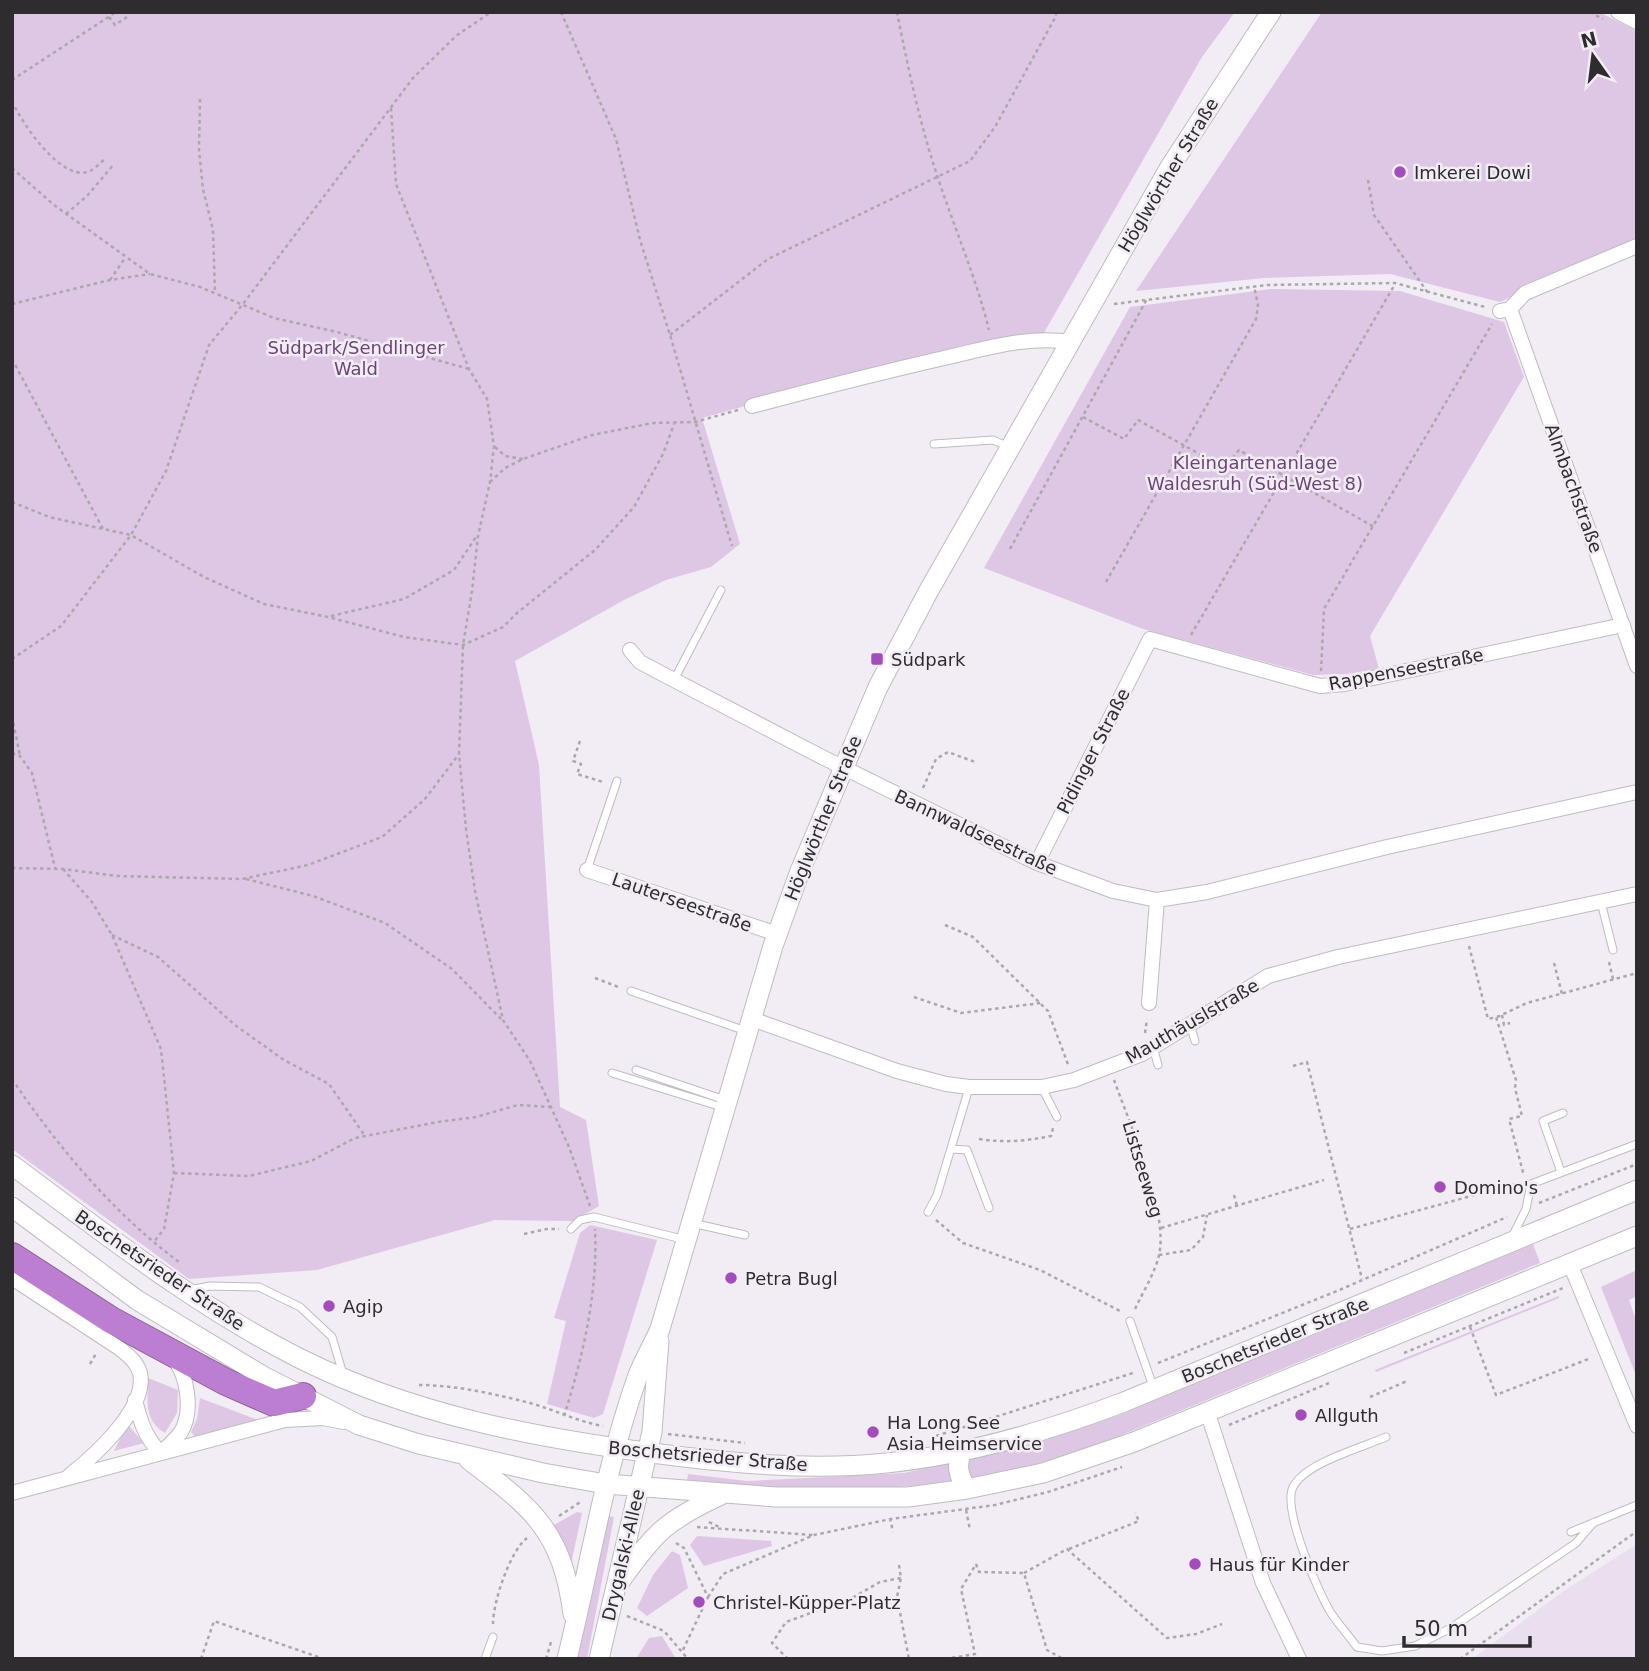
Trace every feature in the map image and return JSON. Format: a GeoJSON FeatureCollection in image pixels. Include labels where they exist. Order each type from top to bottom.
{"type":"FeatureCollection","features":[{"type":"Feature","properties":{"kind":"highway"},"geometry":{"type":"LineString","coordinates":[[12,1256],[111,1320],[226,1381],[274,1403],[303,1396]]}},
{"type":"Feature","properties":{"kind":"main road","name":"Höglwörther Straße"},"geometry":{"type":"LineString","coordinates":[[606,1484],[638,1376],[660,1329],[777,934],[842,767],[891,663],[1070,342],[1170,167],[1271,12]]}},
{"type":"Feature","properties":{"kind":"main road","name":"Boschetsrieder Straße"},"geometry":{"type":"LineString","coordinates":[[12,1165],[184,1290],[260,1337],[343,1378],[405,1403],[474,1422],[615,1449],[744,1463],[818,1466],[883,1464],[962,1450],[1064,1425],[1637,1190]]}},
{"type":"Feature","properties":{"kind":"main road","name":"Boschetsrieder Straße"},"geometry":{"type":"LineString","coordinates":[[12,1208],[137,1300],[211,1346],[359,1425],[462,1455],[606,1484],[776,1497],[844,1499],[908,1497],[967,1489],[1043,1473],[1077,1462],[1637,1236]]}},
{"type":"Feature","properties":{"kind":"main road","name":"Höglwörther Straße"},"geometry":{"type":"LineString","coordinates":[[647,1452],[652,1432],[660,1329]]}},
{"type":"Feature","properties":{"kind":"main road"},"geometry":{"type":"LineString","coordinates":[[962,1450],[958,1460],[959,1474],[967,1489]]}},
{"type":"Feature","properties":{"kind":"main road","name":"Drygalski-Allee"},"geometry":{"type":"LineString","coordinates":[[599,1659],[647,1452]]}},
{"type":"Feature","properties":{"kind":"main road"},"geometry":{"type":"LineString","coordinates":[[462,1455],[520,1501],[543,1526],[558,1550],[570,1588],[575,1628]]}},
{"type":"Feature","properties":{"kind":"main road","name":"Drygalski-Allee"},"geometry":{"type":"LineString","coordinates":[[567,1659],[606,1484]]}},
{"type":"Feature","properties":{"kind":"main road"},"geometry":{"type":"LineString","coordinates":[[617,1586],[644,1547],[662,1528],[688,1510],[726,1493]]}},
{"type":"Feature","properties":{"kind":"street"},"geometry":{"type":"LineString","coordinates":[[1618,12],[1637,22]]}},
{"type":"Feature","properties":{"kind":"street"},"geometry":{"type":"LineString","coordinates":[[1505,310],[1525,293],[1637,246]]}},
{"type":"Feature","properties":{"kind":"street","name":"Almbachstraße"},"geometry":{"type":"LineString","coordinates":[[1505,310],[1637,666]]}},
{"type":"Feature","properties":{"kind":"street"},"geometry":{"type":"LineString","coordinates":[[752,406],[993,347],[1052,339],[1070,342]]}},
{"type":"Feature","properties":{"kind":"street","name":"Rappenseestraße"},"geometry":{"type":"LineString","coordinates":[[1150,639],[1320,686],[1345,684],[1623,625]]}},
{"type":"Feature","properties":{"kind":"street","name":"Pidinger Straße"},"geometry":{"type":"LineString","coordinates":[[1037,863],[1150,639]]}},
{"type":"Feature","properties":{"kind":"street","name":"Bannwaldseestraße"},"geometry":{"type":"LineString","coordinates":[[630,650],[640,662],[674,680],[1037,863],[1112,891],[1157,900],[1207,892],[1637,792]]}},
{"type":"Feature","properties":{"kind":"street","name":"Lauterseestraße"},"geometry":{"type":"LineString","coordinates":[[587,870],[777,934]]}},
{"type":"Feature","properties":{"kind":"street","name":"Mauthäuslstraße"},"geometry":{"type":"LineString","coordinates":[[750,1025],[946,1084],[969,1087],[1042,1087],[1074,1080],[1148,1050],[1268,976],[1338,957],[1464,929],[1637,894]]}},
{"type":"Feature","properties":{"kind":"street"},"geometry":{"type":"LineString","coordinates":[[1149,1003],[1157,900]]}},
{"type":"Feature","properties":{"kind":"street"},"geometry":{"type":"LineString","coordinates":[[1570,1264],[1637,1426]]}},
{"type":"Feature","properties":{"kind":"street"},"geometry":{"type":"LineString","coordinates":[[12,1278],[130,1357],[140,1374],[141,1384],[120,1426],[98,1453],[67,1478]]}},
{"type":"Feature","properties":{"kind":"street"},"geometry":{"type":"LineString","coordinates":[[160,1345],[176,1362],[188,1398],[181,1432],[161,1453]]}},
{"type":"Feature","properties":{"kind":"street"},"geometry":{"type":"LineString","coordinates":[[135,1399],[145,1431],[151,1443],[161,1453]]}},
{"type":"Feature","properties":{"kind":"street"},"geometry":{"type":"LineString","coordinates":[[1207,1411],[1263,1583],[1299,1659]]}},
{"type":"Feature","properties":{"kind":"street"},"geometry":{"type":"LineString","coordinates":[[12,1493],[285,1420],[323,1418],[359,1425]]}},
{"type":"Feature","properties":{"kind":"lane"},"geometry":{"type":"LineString","coordinates":[[934,444],[993,440],[1010,448]]}},
{"type":"Feature","properties":{"kind":"lane"},"geometry":{"type":"LineString","coordinates":[[674,680],[721,590]]}},
{"type":"Feature","properties":{"kind":"lane"},"geometry":{"type":"LineString","coordinates":[[587,870],[616,783]]}},
{"type":"Feature","properties":{"kind":"lane"},"geometry":{"type":"LineString","coordinates":[[1601,902],[1613,950]]}},
{"type":"Feature","properties":{"kind":"lane"},"geometry":{"type":"LineString","coordinates":[[631,991],[750,1025]]}},
{"type":"Feature","properties":{"kind":"lane"},"geometry":{"type":"LineString","coordinates":[[1190,1024],[1195,1041]]}},
{"type":"Feature","properties":{"kind":"lane"},"geometry":{"type":"LineString","coordinates":[[1148,1050],[1158,1065]]}},
{"type":"Feature","properties":{"kind":"lane"},"geometry":{"type":"LineString","coordinates":[[636,1070],[726,1105]]}},
{"type":"Feature","properties":{"kind":"lane"},"geometry":{"type":"LineString","coordinates":[[612,1073],[726,1105]]}},
{"type":"Feature","properties":{"kind":"lane"},"geometry":{"type":"LineString","coordinates":[[928,1212],[937,1195],[969,1087]]}},
{"type":"Feature","properties":{"kind":"lane"},"geometry":{"type":"LineString","coordinates":[[1042,1087],[1057,1117]]}},
{"type":"Feature","properties":{"kind":"lane"},"geometry":{"type":"LineString","coordinates":[[1561,1172],[1543,1121],[1563,1114]]}},
{"type":"Feature","properties":{"kind":"lane"},"geometry":{"type":"LineString","coordinates":[[1510,1241],[1526,1209],[1531,1184],[1637,1144]]}},
{"type":"Feature","properties":{"kind":"lane"},"geometry":{"type":"LineString","coordinates":[[951,1149],[967,1150],[989,1208]]}},
{"type":"Feature","properties":{"kind":"lane"},"geometry":{"type":"LineString","coordinates":[[571,1228],[580,1220],[594,1217],[689,1231],[745,1235]]}},
{"type":"Feature","properties":{"kind":"lane"},"geometry":{"type":"LineString","coordinates":[[184,1290],[211,1286],[259,1287],[300,1307],[332,1337],[343,1378]]}},
{"type":"Feature","properties":{"kind":"lane"},"geometry":{"type":"LineString","coordinates":[[1130,1321],[1154,1390]]}},
{"type":"Feature","properties":{"kind":"lane"},"geometry":{"type":"LineString","coordinates":[[1386,1437],[1307,1472],[1293,1488],[1289,1506],[1306,1558],[1331,1612],[1357,1647],[1382,1651],[1415,1646],[1451,1628],[1576,1543],[1593,1523]]}},
{"type":"Feature","properties":{"kind":"lane"},"geometry":{"type":"LineString","coordinates":[[1571,1532],[1637,1505]]}},
{"type":"Feature","properties":{"kind":"lane"},"geometry":{"type":"LineString","coordinates":[[485,1659],[493,1637]]}},
{"type":"Feature","properties":{"kind":"path"},"geometry":{"type":"LineString","coordinates":[[12,80],[116,12]]}},
{"type":"Feature","properties":{"kind":"path"},"geometry":{"type":"LineString","coordinates":[[12,659],[61,626],[131,535],[166,471],[209,345],[243,304],[412,78],[456,36],[491,12]]}},
{"type":"Feature","properties":{"kind":"path"},"geometry":{"type":"LineString","coordinates":[[561,12],[615,139],[640,240],[732,546]]}},
{"type":"Feature","properties":{"kind":"path"},"geometry":{"type":"LineString","coordinates":[[897,12],[937,177],[979,288],[993,347]]}},
{"type":"Feature","properties":{"kind":"path"},"geometry":{"type":"LineString","coordinates":[[670,335],[768,259],[970,161],[995,127],[1056,12]]}},
{"type":"Feature","properties":{"kind":"path"},"geometry":{"type":"LineString","coordinates":[[109,17],[115,25],[130,15]]}},
{"type":"Feature","properties":{"kind":"path"},"geometry":{"type":"LineString","coordinates":[[200,99],[199,150],[203,190],[213,230],[215,293]]}},
{"type":"Feature","properties":{"kind":"path"},"geometry":{"type":"LineString","coordinates":[[12,101],[36,141],[56,161],[78,172],[87,172],[106,159]]}},
{"type":"Feature","properties":{"kind":"path"},"geometry":{"type":"LineString","coordinates":[[391,108],[396,184],[469,369],[487,399],[494,446],[463,645],[459,754],[475,891],[503,1020]]}},
{"type":"Feature","properties":{"kind":"path"},"geometry":{"type":"LineString","coordinates":[[66,214],[87,196],[114,164]]}},
{"type":"Feature","properties":{"kind":"path"},"geometry":{"type":"LineString","coordinates":[[12,168],[66,214],[150,274],[215,293],[274,318],[337,332],[469,369]]}},
{"type":"Feature","properties":{"kind":"path"},"geometry":{"type":"LineString","coordinates":[[1368,180],[1374,215],[1428,293]]}},
{"type":"Feature","properties":{"kind":"path"},"geometry":{"type":"LineString","coordinates":[[110,280],[125,258]]}},
{"type":"Feature","properties":{"kind":"path"},"geometry":{"type":"LineString","coordinates":[[12,304],[110,280],[150,274]]}},
{"type":"Feature","properties":{"kind":"path"},"geometry":{"type":"LineString","coordinates":[[1184,647],[1395,283]]}},
{"type":"Feature","properties":{"kind":"path"},"geometry":{"type":"LineString","coordinates":[[1114,304],[1254,286],[1395,283],[1505,310],[1324,609],[1320,686]]}},
{"type":"Feature","properties":{"kind":"path"},"geometry":{"type":"LineString","coordinates":[[1106,582],[1256,319],[1258,305],[1254,286]]}},
{"type":"Feature","properties":{"kind":"path"},"geometry":{"type":"LineString","coordinates":[[1010,549],[1147,299]]}},
{"type":"Feature","properties":{"kind":"path"},"geometry":{"type":"LineString","coordinates":[[12,359],[103,529]]}},
{"type":"Feature","properties":{"kind":"path"},"geometry":{"type":"LineString","coordinates":[[490,482],[505,468],[523,459],[592,435],[653,423],[695,422],[752,406]]}},
{"type":"Feature","properties":{"kind":"path"},"geometry":{"type":"LineString","coordinates":[[1083,417],[1124,439],[1138,420],[1225,468],[1239,450],[1374,527]]}},
{"type":"Feature","properties":{"kind":"path"},"geometry":{"type":"LineString","coordinates":[[12,502],[49,517],[131,535],[204,577],[264,604],[404,637],[463,645],[503,627],[595,550],[634,507],[663,454],[674,424]]}},
{"type":"Feature","properties":{"kind":"path"},"geometry":{"type":"LineString","coordinates":[[494,446],[505,456],[523,459]]}},
{"type":"Feature","properties":{"kind":"path"},"geometry":{"type":"LineString","coordinates":[[328,617],[404,599],[454,570],[478,536]]}},
{"type":"Feature","properties":{"kind":"path"},"geometry":{"type":"LineString","coordinates":[[12,716],[20,756],[32,773],[56,869]]}},
{"type":"Feature","properties":{"kind":"path"},"geometry":{"type":"LineString","coordinates":[[580,741],[573,761],[581,764],[577,774],[616,783]]}},
{"type":"Feature","properties":{"kind":"path"},"geometry":{"type":"LineString","coordinates":[[916,804],[936,759],[948,752],[975,762]]}},
{"type":"Feature","properties":{"kind":"path"},"geometry":{"type":"LineString","coordinates":[[12,753],[20,756]]}},
{"type":"Feature","properties":{"kind":"path"},"geometry":{"type":"LineString","coordinates":[[12,868],[63,869],[117,876],[242,878],[308,864],[382,837],[425,799],[459,754]]}},
{"type":"Feature","properties":{"kind":"path"},"geometry":{"type":"LineString","coordinates":[[63,869],[92,902],[112,935],[161,1049],[174,1172],[164,1229],[153,1243]]}},
{"type":"Feature","properties":{"kind":"path"},"geometry":{"type":"LineString","coordinates":[[242,878],[313,896],[385,923],[452,969],[503,1020],[530,1061],[569,1147],[594,1217],[597,1262],[590,1312],[578,1372],[564,1416]]}},
{"type":"Feature","properties":{"kind":"path"},"geometry":{"type":"LineString","coordinates":[[945,925],[973,937],[1048,1011],[1074,1080]]}},
{"type":"Feature","properties":{"kind":"path"},"geometry":{"type":"LineString","coordinates":[[1464,929],[1488,1019],[1527,1003],[1637,973]]}},
{"type":"Feature","properties":{"kind":"path"},"geometry":{"type":"LineString","coordinates":[[112,935],[158,957],[235,1025],[284,1060],[329,1084],[365,1136]]}},
{"type":"Feature","properties":{"kind":"path"},"geometry":{"type":"LineString","coordinates":[[1608,961],[1613,979]]}},
{"type":"Feature","properties":{"kind":"path"},"geometry":{"type":"LineString","coordinates":[[1554,963],[1562,993]]}},
{"type":"Feature","properties":{"kind":"path"},"geometry":{"type":"LineString","coordinates":[[595,978],[631,991]]}},
{"type":"Feature","properties":{"kind":"path"},"geometry":{"type":"LineString","coordinates":[[914,997],[961,1013],[1041,1003]]}},
{"type":"Feature","properties":{"kind":"path"},"geometry":{"type":"LineString","coordinates":[[1148,1050],[1149,1003]]}},
{"type":"Feature","properties":{"kind":"path"},"geometry":{"type":"LineString","coordinates":[[1502,1015],[1504,1024],[1510,1023]]}},
{"type":"Feature","properties":{"kind":"path"},"geometry":{"type":"LineString","coordinates":[[1496,1017],[1516,1080],[1515,1088],[1522,1116],[1509,1119],[1525,1182],[1521,1196],[1526,1209]]}},
{"type":"Feature","properties":{"kind":"path"},"geometry":{"type":"LineString","coordinates":[[1293,1066],[1307,1062],[1362,1279]]}},
{"type":"Feature","properties":{"kind":"path","name":"Listseeweg"},"geometry":{"type":"LineString","coordinates":[[1110,1067],[1146,1169],[1161,1228],[1159,1255],[1130,1321]]}},
{"type":"Feature","properties":{"kind":"path"},"geometry":{"type":"LineString","coordinates":[[12,1079],[46,1128],[96,1185],[153,1243],[182,1265]]}},
{"type":"Feature","properties":{"kind":"path"},"geometry":{"type":"LineString","coordinates":[[174,1172],[249,1176],[311,1161],[355,1138],[475,1117],[518,1105],[550,1107]]}},
{"type":"Feature","properties":{"kind":"path"},"geometry":{"type":"LineString","coordinates":[[979,1139],[999,1142],[1027,1141],[1051,1136],[1057,1117]]}},
{"type":"Feature","properties":{"kind":"path"},"geometry":{"type":"LineString","coordinates":[[1619,1176],[1624,1169]]}},
{"type":"Feature","properties":{"kind":"path"},"geometry":{"type":"LineString","coordinates":[[1161,1228],[1324,1180]]}},
{"type":"Feature","properties":{"kind":"path"},"geometry":{"type":"LineString","coordinates":[[1350,1229],[1525,1182]]}},
{"type":"Feature","properties":{"kind":"path"},"geometry":{"type":"LineString","coordinates":[[1234,1195],[1237,1206]]}},
{"type":"Feature","properties":{"kind":"path"},"geometry":{"type":"LineString","coordinates":[[928,1212],[963,1243],[1040,1270],[1119,1309],[1130,1321]]}},
{"type":"Feature","properties":{"kind":"path"},"geometry":{"type":"LineString","coordinates":[[1159,1255],[1191,1250],[1203,1237],[1207,1214]]}},
{"type":"Feature","properties":{"kind":"path"},"geometry":{"type":"LineString","coordinates":[[524,1234],[547,1228],[571,1228]]}},
{"type":"Feature","properties":{"kind":"path"},"geometry":{"type":"LineString","coordinates":[[1470,1326],[1496,1395],[1607,1352]]}},
{"type":"Feature","properties":{"kind":"path"},"geometry":{"type":"LineString","coordinates":[[1370,1397],[1405,1382],[1406,1385]]}},
{"type":"Feature","properties":{"kind":"path"},"geometry":{"type":"LineString","coordinates":[[409,1385],[442,1385],[532,1404],[564,1416],[606,1426]]}},
{"type":"Feature","properties":{"kind":"path"},"geometry":{"type":"LineString","coordinates":[[967,1489],[966,1509],[970,1530]]}},
{"type":"Feature","properties":{"kind":"path"},"geometry":{"type":"LineString","coordinates":[[493,1637],[493,1613],[512,1557],[523,1541],[585,1499]]}},
{"type":"Feature","properties":{"kind":"path"},"geometry":{"type":"LineString","coordinates":[[945,1659],[975,1654],[961,1589],[976,1564],[979,1572],[1024,1573],[1067,1549],[1139,1521],[1135,1513]]}},
{"type":"Feature","properties":{"kind":"path"},"geometry":{"type":"LineString","coordinates":[[771,1526],[771,1531]]}},
{"type":"Feature","properties":{"kind":"path"},"geometry":{"type":"LineString","coordinates":[[682,1652],[708,1597],[723,1574],[814,1535],[719,1527]]}},
{"type":"Feature","properties":{"kind":"path"},"geometry":{"type":"LineString","coordinates":[[1460,1659],[1637,1531]]}},
{"type":"Feature","properties":{"kind":"path"},"geometry":{"type":"LineString","coordinates":[[670,1538],[684,1548],[708,1597]]}},
{"type":"Feature","properties":{"kind":"path"},"geometry":{"type":"LineString","coordinates":[[1067,1549],[1157,1631],[1167,1637],[1196,1634],[1222,1624]]}},
{"type":"Feature","properties":{"kind":"path"},"geometry":{"type":"LineString","coordinates":[[899,1565],[901,1578],[897,1597],[909,1659]]}},
{"type":"Feature","properties":{"kind":"path"},"geometry":{"type":"LineString","coordinates":[[1024,1573],[1047,1650],[1063,1659]]}},
{"type":"Feature","properties":{"kind":"path"},"geometry":{"type":"LineString","coordinates":[[788,1659],[772,1643],[786,1622],[852,1598],[880,1582],[901,1578]]}},
{"type":"Feature","properties":{"kind":"path"},"geometry":{"type":"LineString","coordinates":[[612,1609],[664,1631],[688,1659]]}},
{"type":"Feature","properties":{"kind":"path"},"geometry":{"type":"LineString","coordinates":[[201,1659],[214,1621],[324,1659]]}},
{"type":"Feature","properties":{"kind":"shaded area"},"geometry":{"type":"Polygon","coordinates":[[[1637,1544],[1637,1659],[1472,1659],[1565,1590],[1637,1544]]]}},
{"type":"Feature","properties":{"kind":"green space","name":"Südpark/Sendlinger Wald"},"geometry":{"type":"Polygon","coordinates":[[[12,12],[1235,12],[1202,57],[1041,338],[845,378],[702,418],[740,544],[711,567],[666,580],[624,600],[515,661],[539,765],[560,1107],[586,1120],[599,1206],[573,1221],[495,1220],[317,1270],[189,1279],[12,1149],[12,12]]]}},
{"type":"Feature","properties":{"kind":"green space"},"geometry":{"type":"Polygon","coordinates":[[[1322,12],[1599,12],[1637,31],[1637,243],[1500,302],[1390,274],[1264,278],[1136,291],[1322,12]]]}},
{"type":"Feature","properties":{"kind":"green space","name":"Kleingartenanlage Waldesruh (Süd-West 8)"},"geometry":{"type":"Polygon","coordinates":[[[1271,289],[1400,291],[1504,322],[1524,377],[1370,636],[1379,669],[1313,675],[1143,629],[984,568],[1130,307],[1271,289]]]}},
{"type":"Feature","properties":{"kind":"green space"},"geometry":{"type":"Polygon","coordinates":[[[590,1225],[657,1240],[603,1414],[594,1418],[547,1404],[566,1321],[554,1318],[580,1233],[590,1225]]]}},
{"type":"Feature","properties":{"kind":"green space"},"geometry":{"type":"Polygon","coordinates":[[[1533,1244],[1540,1263],[1078,1453],[977,1480],[840,1492],[687,1481],[688,1474],[747,1481],[904,1473],[994,1454],[1048,1439],[1120,1415],[1533,1244]]]}},
{"type":"Feature","properties":{"kind":"green space"},"geometry":{"type":"Polygon","coordinates":[[[1637,1270],[1637,1296],[1629,1300],[1637,1323],[1637,1378],[1601,1287],[1637,1270]]]}},
{"type":"Feature","properties":{"kind":"green space"},"geometry":{"type":"Polygon","coordinates":[[[1559,1296],[1376,1372],[1375,1370],[1559,1296]]]}},
{"type":"Feature","properties":{"kind":"green space"},"geometry":{"type":"Polygon","coordinates":[[[148,1378],[178,1390],[177,1413],[165,1433],[150,1416],[148,1378]]]}},
{"type":"Feature","properties":{"kind":"green space"},"geometry":{"type":"Polygon","coordinates":[[[200,1398],[263,1422],[197,1439],[191,1432],[197,1419],[200,1398]]]}},
{"type":"Feature","properties":{"kind":"green space"},"geometry":{"type":"Polygon","coordinates":[[[127,1424],[144,1443],[114,1451],[127,1424]]]}},
{"type":"Feature","properties":{"kind":"green space"},"geometry":{"type":"Polygon","coordinates":[[[577,1512],[582,1513],[571,1564],[554,1525],[577,1512]]]}},
{"type":"Feature","properties":{"kind":"green space"},"geometry":{"type":"Polygon","coordinates":[[[608,1516],[614,1517],[587,1659],[577,1659],[608,1516]]]}},
{"type":"Feature","properties":{"kind":"green space"},"geometry":{"type":"Polygon","coordinates":[[[697,1536],[771,1541],[772,1546],[704,1566],[690,1545],[697,1536]]]}},
{"type":"Feature","properties":{"kind":"green space"},"geometry":{"type":"Polygon","coordinates":[[[672,1551],[680,1555],[688,1588],[647,1616],[637,1608],[653,1575],[672,1551]]]}},
{"type":"Feature","properties":{"kind":"green space"},"geometry":{"type":"Polygon","coordinates":[[[662,1636],[676,1659],[636,1659],[649,1638],[662,1636]]]}},
{"type":"Feature","properties":{"kind":"place","name":"Imkerei Dowi"},"geometry":{"type":"Point","coordinates":[1400,172]}},
{"type":"Feature","properties":{"kind":"place","name":"Südpark"},"geometry":{"type":"Point","coordinates":[877,659]}},
{"type":"Feature","properties":{"kind":"place","name":"Domino's"},"geometry":{"type":"Point","coordinates":[1440,1187]}},
{"type":"Feature","properties":{"kind":"place","name":"Petra Bugl"},"geometry":{"type":"Point","coordinates":[731,1278]}},
{"type":"Feature","properties":{"kind":"place","name":"Agip"},"geometry":{"type":"Point","coordinates":[329,1306]}},
{"type":"Feature","properties":{"kind":"place","name":"Allguth"},"geometry":{"type":"Point","coordinates":[1301,1415]}},
{"type":"Feature","properties":{"kind":"place","name":"Ha Long See Asia Heimservice"},"geometry":{"type":"Point","coordinates":[873,1432]}},
{"type":"Feature","properties":{"kind":"place","name":"Haus für Kinder"},"geometry":{"type":"Point","coordinates":[1195,1564]}},
{"type":"Feature","properties":{"kind":"place","name":"Christel-Küpper-Platz"},"geometry":{"type":"Point","coordinates":[699,1602]}}]}
